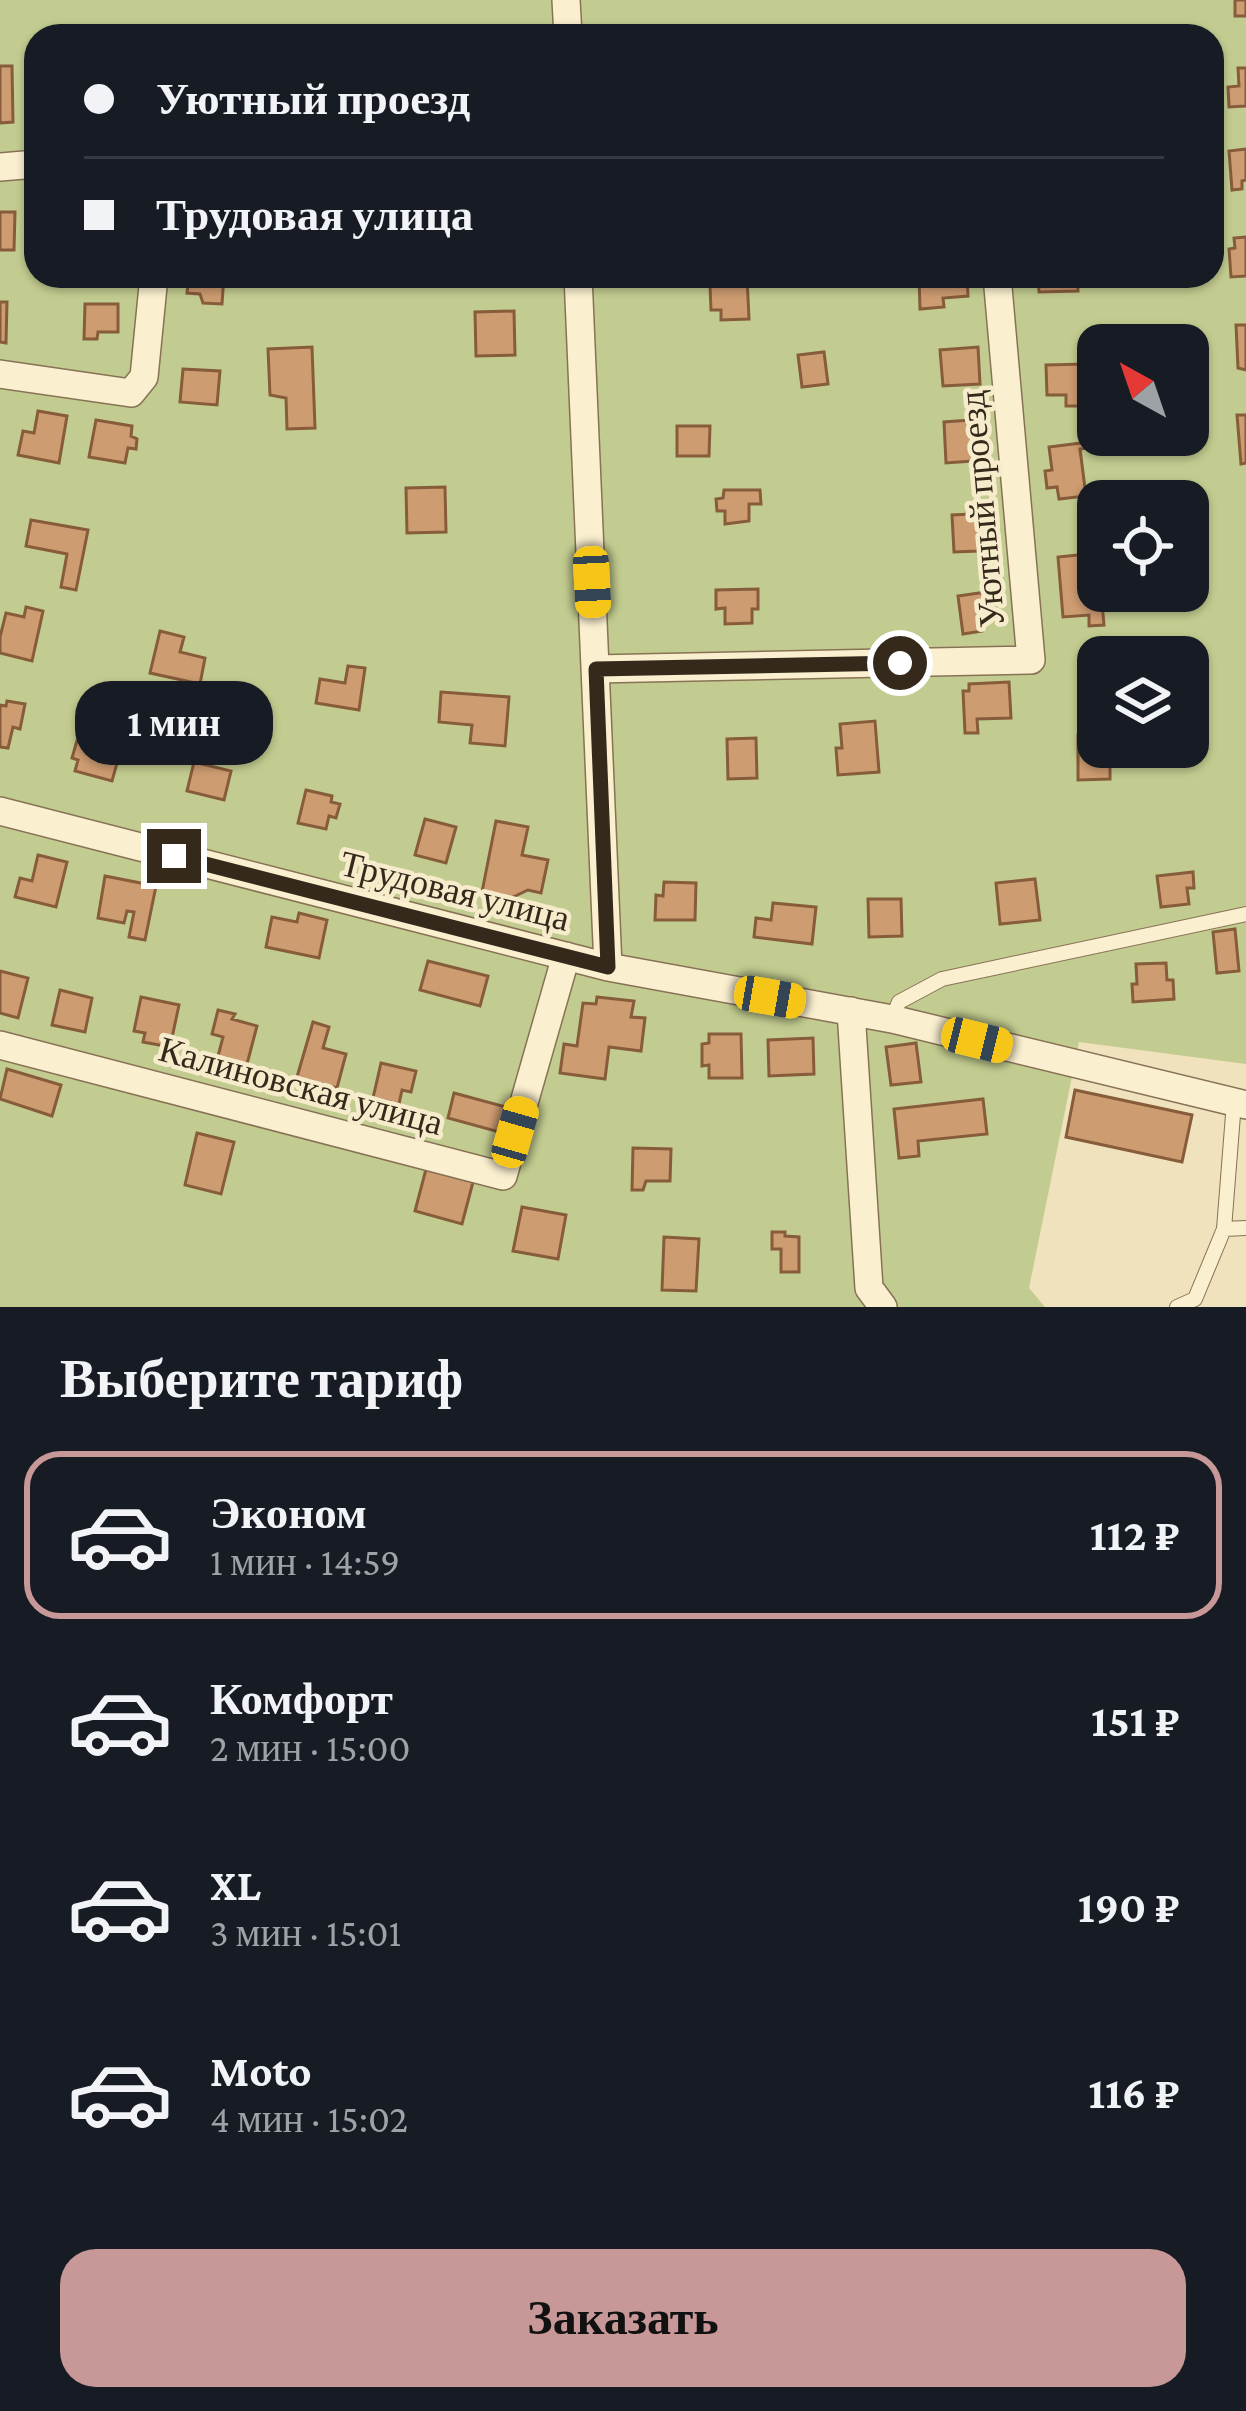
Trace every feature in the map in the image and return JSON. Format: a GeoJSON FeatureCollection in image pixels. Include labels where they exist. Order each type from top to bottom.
{"type":"FeatureCollection","features":[{"type":"Feature","properties":{"kind":"street"},"geometry":{"type":"LineString","coordinates":[[0,374],[131,393],[144,377],[153,288]]}},
{"type":"Feature","properties":{"kind":"street"},"geometry":{"type":"LineString","coordinates":[[579,288],[608,967]]}},
{"type":"Feature","properties":{"kind":"street","name":"Уютный проезд"},"geometry":{"type":"LineString","coordinates":[[596,669],[1031,660],[998,288]]}},
{"type":"Feature","properties":{"kind":"street","name":"Трудовая улица"},"geometry":{"type":"LineString","coordinates":[[0,811],[608,967],[892,1019],[1240,1104]]}},
{"type":"Feature","properties":{"kind":"street","name":"Калиновская улица"},"geometry":{"type":"LineString","coordinates":[[0,1045],[502,1176],[566,956]]}},
{"type":"Feature","properties":{"kind":"street"},"geometry":{"type":"LineString","coordinates":[[851,1011],[868,1288],[883,1307]]}},
{"type":"Feature","properties":{"kind":"lane"},"geometry":{"type":"LineString","coordinates":[[892,1019],[899,1002],[942,979],[1246,914]]}},
{"type":"Feature","properties":{"kind":"lane"},"geometry":{"type":"LineString","coordinates":[[1177,1307],[1195,1299],[1224,1229],[1240,1104]]}},
{"type":"Feature","properties":{"kind":"lane"},"geometry":{"type":"LineString","coordinates":[[1224,1229],[1246,1228]]}},
{"type":"Feature","properties":{"kind":"green space"},"geometry":{"type":"Polygon","coordinates":[[[0,0],[1246,0],[1246,1064],[1079,1042],[1029,1288],[1045,1307],[0,1307],[0,0]]]}},
{"type":"Feature","properties":{"kind":"building"},"geometry":{"type":"Polygon","coordinates":[[[1235,0],[1246,0],[1246,16],[1235,16],[1235,0]]]}},
{"type":"Feature","properties":{"kind":"building"},"geometry":{"type":"Polygon","coordinates":[[[0,66],[12,66],[13,122],[0,123],[0,66]]]}},
{"type":"Feature","properties":{"kind":"building"},"geometry":{"type":"Polygon","coordinates":[[[1238,68],[1246,68],[1246,106],[1229,107],[1228,87],[1239,86],[1238,68]]]}},
{"type":"Feature","properties":{"kind":"building"},"geometry":{"type":"Polygon","coordinates":[[[1246,149],[1246,180],[1242,189],[1232,190],[1229,151],[1246,149]]]}},
{"type":"Feature","properties":{"kind":"building"},"geometry":{"type":"Polygon","coordinates":[[[0,212],[15,212],[14,250],[0,250],[0,212]]]}},
{"type":"Feature","properties":{"kind":"building"},"geometry":{"type":"Polygon","coordinates":[[[1246,237],[1246,276],[1231,277],[1229,249],[1235,248],[1234,238],[1246,237]]]}},
{"type":"Feature","properties":{"kind":"building"},"geometry":{"type":"Polygon","coordinates":[[[188,288],[223,288],[222,304],[203,303],[200,294],[187,293],[188,288]]]}},
{"type":"Feature","properties":{"kind":"building"},"geometry":{"type":"Polygon","coordinates":[[[710,288],[748,288],[749,319],[721,320],[721,310],[711,310],[710,288]]]}},
{"type":"Feature","properties":{"kind":"building"},"geometry":{"type":"Polygon","coordinates":[[[919,288],[968,288],[968,296],[943,298],[944,307],[920,309],[919,288]]]}},
{"type":"Feature","properties":{"kind":"building"},"geometry":{"type":"Polygon","coordinates":[[[1039,288],[1078,291],[1039,292],[1039,288]]]}},
{"type":"Feature","properties":{"kind":"building"},"geometry":{"type":"Polygon","coordinates":[[[0,302],[7,302],[6,343],[0,342],[0,302]]]}},
{"type":"Feature","properties":{"kind":"building"},"geometry":{"type":"Polygon","coordinates":[[[85,304],[118,304],[118,332],[98,332],[97,339],[84,339],[85,304]]]}},
{"type":"Feature","properties":{"kind":"building"},"geometry":{"type":"Polygon","coordinates":[[[514,311],[515,355],[476,356],[475,312],[514,311]]]}},
{"type":"Feature","properties":{"kind":"building"},"geometry":{"type":"Polygon","coordinates":[[[1236,325],[1246,325],[1246,370],[1238,368],[1236,325]]]}},
{"type":"Feature","properties":{"kind":"building"},"geometry":{"type":"Polygon","coordinates":[[[312,347],[315,428],[287,429],[286,398],[270,395],[268,349],[312,347]]]}},
{"type":"Feature","properties":{"kind":"building"},"geometry":{"type":"Polygon","coordinates":[[[978,347],[980,384],[943,386],[940,350],[978,347]]]}},
{"type":"Feature","properties":{"kind":"building"},"geometry":{"type":"Polygon","coordinates":[[[824,352],[828,384],[802,387],[798,355],[824,352]]]}},
{"type":"Feature","properties":{"kind":"building"},"geometry":{"type":"Polygon","coordinates":[[[1077,364],[1077,406],[1066,406],[1066,395],[1047,395],[1046,365],[1077,364]]]}},
{"type":"Feature","properties":{"kind":"building"},"geometry":{"type":"Polygon","coordinates":[[[183,369],[220,371],[217,405],[180,402],[183,369]]]}},
{"type":"Feature","properties":{"kind":"building"},"geometry":{"type":"Polygon","coordinates":[[[38,411],[67,416],[59,463],[18,455],[23,431],[34,433],[38,411]]]}},
{"type":"Feature","properties":{"kind":"building"},"geometry":{"type":"Polygon","coordinates":[[[1237,415],[1246,415],[1246,463],[1241,464],[1237,415]]]}},
{"type":"Feature","properties":{"kind":"building"},"geometry":{"type":"Polygon","coordinates":[[[984,419],[986,460],[946,463],[944,422],[984,419]]]}},
{"type":"Feature","properties":{"kind":"building"},"geometry":{"type":"Polygon","coordinates":[[[96,420],[132,426],[136,449],[128,448],[125,463],[89,457],[96,420]]]}},
{"type":"Feature","properties":{"kind":"building"},"geometry":{"type":"Polygon","coordinates":[[[677,426],[710,426],[709,456],[677,456],[677,426]]]}},
{"type":"Feature","properties":{"kind":"building"},"geometry":{"type":"Polygon","coordinates":[[[1077,444],[1084,480],[1077,480],[1077,497],[1059,499],[1057,487],[1047,488],[1045,471],[1052,470],[1049,447],[1077,444]]]}},
{"type":"Feature","properties":{"kind":"building"},"geometry":{"type":"Polygon","coordinates":[[[445,487],[446,532],[407,533],[406,488],[445,487]]]}},
{"type":"Feature","properties":{"kind":"building"},"geometry":{"type":"Polygon","coordinates":[[[724,490],[760,490],[761,504],[749,504],[749,521],[725,524],[725,511],[717,511],[716,499],[723,498],[724,490]]]}},
{"type":"Feature","properties":{"kind":"building"},"geometry":{"type":"Polygon","coordinates":[[[993,513],[994,540],[978,541],[978,551],[954,552],[952,515],[993,513]]]}},
{"type":"Feature","properties":{"kind":"building"},"geometry":{"type":"Polygon","coordinates":[[[31,520],[88,530],[76,590],[61,587],[67,554],[26,546],[31,520]]]}},
{"type":"Feature","properties":{"kind":"building"},"geometry":{"type":"Polygon","coordinates":[[[1077,555],[1077,612],[1103,612],[1104,625],[1089,626],[1089,615],[1063,617],[1058,557],[1077,555]]]}},
{"type":"Feature","properties":{"kind":"building"},"geometry":{"type":"Polygon","coordinates":[[[758,589],[752,623],[725,624],[725,608],[716,609],[716,590],[758,589]]]}},
{"type":"Feature","properties":{"kind":"building"},"geometry":{"type":"Polygon","coordinates":[[[993,591],[997,620],[981,622],[982,631],[963,634],[958,596],[993,591]]]}},
{"type":"Feature","properties":{"kind":"building"},"geometry":{"type":"Polygon","coordinates":[[[26,607],[43,611],[32,661],[0,653],[6,613],[24,617],[26,607]]]}},
{"type":"Feature","properties":{"kind":"building"},"geometry":{"type":"Polygon","coordinates":[[[160,631],[184,637],[180,652],[205,658],[200,684],[150,673],[160,631]]]}},
{"type":"Feature","properties":{"kind":"building"},"geometry":{"type":"Polygon","coordinates":[[[348,666],[365,668],[359,710],[316,703],[320,679],[345,683],[348,666]]]}},
{"type":"Feature","properties":{"kind":"building"},"geometry":{"type":"Polygon","coordinates":[[[1009,682],[1011,718],[977,719],[978,733],[965,733],[963,691],[969,691],[969,684],[1009,682]]]}},
{"type":"Feature","properties":{"kind":"building"},"geometry":{"type":"Polygon","coordinates":[[[441,692],[509,697],[505,746],[470,743],[472,725],[439,722],[441,692]]]}},
{"type":"Feature","properties":{"kind":"building"},"geometry":{"type":"Polygon","coordinates":[[[7,701],[25,704],[20,729],[13,727],[8,748],[0,747],[0,705],[6,706],[7,701]]]}},
{"type":"Feature","properties":{"kind":"building"},"geometry":{"type":"Polygon","coordinates":[[[875,721],[879,772],[838,775],[840,724],[875,721]]]}},
{"type":"Feature","properties":{"kind":"building"},"geometry":{"type":"Polygon","coordinates":[[[80,730],[123,742],[112,781],[75,771],[78,760],[72,758],[80,730]]]}},
{"type":"Feature","properties":{"kind":"building"},"geometry":{"type":"Polygon","coordinates":[[[756,738],[757,778],[728,779],[727,739],[756,738]]]}},
{"type":"Feature","properties":{"kind":"building"},"geometry":{"type":"Polygon","coordinates":[[[194,762],[231,771],[224,800],[187,791],[194,762]]]}},
{"type":"Feature","properties":{"kind":"building"},"geometry":{"type":"Polygon","coordinates":[[[1078,768],[1110,768],[1110,779],[1078,780],[1078,768]]]}},
{"type":"Feature","properties":{"kind":"building"},"geometry":{"type":"Polygon","coordinates":[[[306,790],[332,796],[331,802],[340,804],[336,818],[329,816],[326,829],[298,823],[306,790]]]}},
{"type":"Feature","properties":{"kind":"building"},"geometry":{"type":"Polygon","coordinates":[[[425,819],[456,827],[446,863],[415,855],[425,819]]]}},
{"type":"Feature","properties":{"kind":"building"},"geometry":{"type":"Polygon","coordinates":[[[496,821],[528,827],[522,855],[548,860],[541,893],[528,890],[511,898],[482,892],[496,821]]]}},
{"type":"Feature","properties":{"kind":"building"},"geometry":{"type":"Polygon","coordinates":[[[38,855],[67,862],[56,907],[15,897],[20,878],[32,881],[38,855]]]}},
{"type":"Feature","properties":{"kind":"building"},"geometry":{"type":"Polygon","coordinates":[[[1193,872],[1194,888],[1187,888],[1189,904],[1161,907],[1157,876],[1193,872]]]}},
{"type":"Feature","properties":{"kind":"building"},"geometry":{"type":"Polygon","coordinates":[[[105,876],[156,886],[145,940],[129,937],[134,912],[127,911],[124,923],[98,918],[105,876]]]}},
{"type":"Feature","properties":{"kind":"building"},"geometry":{"type":"Polygon","coordinates":[[[1035,879],[1040,920],[1000,924],[996,883],[1035,879]]]}},
{"type":"Feature","properties":{"kind":"building"},"geometry":{"type":"Polygon","coordinates":[[[664,882],[696,883],[695,920],[655,920],[656,895],[663,896],[664,882]]]}},
{"type":"Feature","properties":{"kind":"building"},"geometry":{"type":"Polygon","coordinates":[[[868,899],[901,899],[902,936],[869,937],[868,899]]]}},
{"type":"Feature","properties":{"kind":"building"},"geometry":{"type":"Polygon","coordinates":[[[773,903],[816,907],[812,944],[754,937],[756,918],[771,920],[773,903]]]}},
{"type":"Feature","properties":{"kind":"building"},"geometry":{"type":"Polygon","coordinates":[[[299,913],[327,920],[319,958],[266,947],[272,917],[297,922],[299,913]]]}},
{"type":"Feature","properties":{"kind":"building"},"geometry":{"type":"Polygon","coordinates":[[[1235,929],[1239,971],[1217,973],[1213,932],[1235,929]]]}},
{"type":"Feature","properties":{"kind":"building"},"geometry":{"type":"Polygon","coordinates":[[[428,961],[488,976],[480,1006],[420,990],[428,961]]]}},
{"type":"Feature","properties":{"kind":"building"},"geometry":{"type":"Polygon","coordinates":[[[1166,963],[1174,999],[1133,1002],[1136,964],[1166,963]]]}},
{"type":"Feature","properties":{"kind":"building"},"geometry":{"type":"Polygon","coordinates":[[[0,971],[28,978],[18,1018],[0,1013],[0,971]]]}},
{"type":"Feature","properties":{"kind":"building"},"geometry":{"type":"Polygon","coordinates":[[[60,990],[92,998],[85,1032],[52,1025],[60,990]]]}},
{"type":"Feature","properties":{"kind":"building"},"geometry":{"type":"Polygon","coordinates":[[[141,997],[179,1005],[170,1047],[143,1042],[145,1033],[134,1031],[141,997]]]}},
{"type":"Feature","properties":{"kind":"building"},"geometry":{"type":"Polygon","coordinates":[[[597,997],[634,1001],[631,1017],[645,1018],[641,1051],[609,1047],[605,1079],[560,1073],[564,1044],[577,1046],[583,1003],[596,1004],[597,997]]]}},
{"type":"Feature","properties":{"kind":"building"},"geometry":{"type":"Polygon","coordinates":[[[218,1010],[257,1026],[246,1068],[217,1060],[223,1037],[212,1034],[218,1010]]]}},
{"type":"Feature","properties":{"kind":"building"},"geometry":{"type":"Polygon","coordinates":[[[313,1022],[329,1027],[323,1048],[346,1054],[337,1088],[297,1077],[313,1022]]]}},
{"type":"Feature","properties":{"kind":"building"},"geometry":{"type":"Polygon","coordinates":[[[709,1034],[741,1034],[742,1078],[709,1078],[709,1065],[702,1066],[702,1044],[709,1043],[709,1034]]]}},
{"type":"Feature","properties":{"kind":"building"},"geometry":{"type":"Polygon","coordinates":[[[813,1038],[814,1074],[769,1076],[768,1040],[813,1038]]]}},
{"type":"Feature","properties":{"kind":"building"},"geometry":{"type":"Polygon","coordinates":[[[916,1043],[921,1082],[891,1085],[886,1047],[916,1043]]]}},
{"type":"Feature","properties":{"kind":"building"},"geometry":{"type":"Polygon","coordinates":[[[381,1063],[416,1071],[411,1092],[402,1090],[399,1104],[373,1098],[381,1063]]]}},
{"type":"Feature","properties":{"kind":"building"},"geometry":{"type":"Polygon","coordinates":[[[7,1069],[61,1085],[52,1116],[0,1099],[7,1069]]]}},
{"type":"Feature","properties":{"kind":"building"},"geometry":{"type":"Polygon","coordinates":[[[1075,1090],[1192,1115],[1182,1162],[1066,1137],[1075,1090]]]}},
{"type":"Feature","properties":{"kind":"building"},"geometry":{"type":"Polygon","coordinates":[[[454,1093],[506,1107],[499,1132],[448,1118],[454,1093]]]}},
{"type":"Feature","properties":{"kind":"building"},"geometry":{"type":"Polygon","coordinates":[[[983,1099],[987,1134],[918,1141],[919,1156],[899,1158],[894,1109],[983,1099]]]}},
{"type":"Feature","properties":{"kind":"building"},"geometry":{"type":"Polygon","coordinates":[[[197,1133],[234,1142],[221,1194],[185,1185],[197,1133]]]}},
{"type":"Feature","properties":{"kind":"building"},"geometry":{"type":"Polygon","coordinates":[[[633,1148],[671,1149],[670,1181],[646,1181],[643,1190],[632,1190],[633,1148]]]}},
{"type":"Feature","properties":{"kind":"building"},"geometry":{"type":"Polygon","coordinates":[[[426,1169],[473,1182],[462,1224],[415,1211],[426,1169]]]}},
{"type":"Feature","properties":{"kind":"building"},"geometry":{"type":"Polygon","coordinates":[[[522,1207],[566,1215],[558,1259],[513,1251],[522,1207]]]}},
{"type":"Feature","properties":{"kind":"building"},"geometry":{"type":"Polygon","coordinates":[[[772,1232],[799,1237],[799,1272],[781,1272],[781,1249],[772,1249],[772,1232]]]}},
{"type":"Feature","properties":{"kind":"building"},"geometry":{"type":"Polygon","coordinates":[[[664,1237],[699,1239],[696,1291],[662,1290],[664,1237]]]}},
{"type":"Feature","properties":{"kind":"route"},"geometry":{"type":"LineString","coordinates":[[174,856],[608,967],[596,669],[900,663]]}}]}
